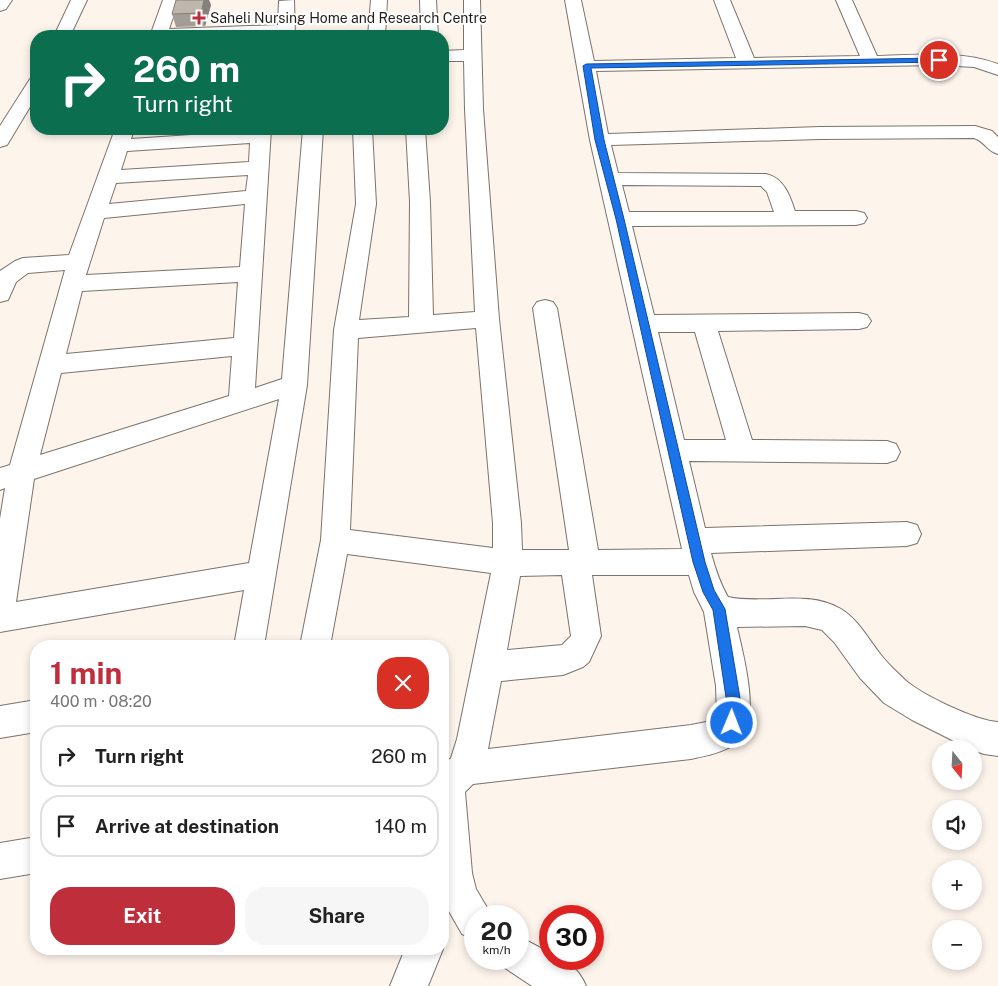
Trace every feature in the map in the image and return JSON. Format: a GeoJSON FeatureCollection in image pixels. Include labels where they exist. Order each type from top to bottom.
{"type":"FeatureCollection","features":[{"type":"Feature","properties":{"kind":"street"},"geometry":{"type":"LineString","coordinates":[[0,6],[4,0]]}},
{"type":"Feature","properties":{"kind":"street"},"geometry":{"type":"LineString","coordinates":[[65,30],[79,0]]}},
{"type":"Feature","properties":{"kind":"street"},"geometry":{"type":"LineString","coordinates":[[160,30],[171,0]]}},
{"type":"Feature","properties":{"kind":"street"},"geometry":{"type":"LineString","coordinates":[[377,30],[379,0]]}},
{"type":"Feature","properties":{"kind":"street"},"geometry":{"type":"LineString","coordinates":[[428,0],[430,30]]}},
{"type":"Feature","properties":{"kind":"street"},"geometry":{"type":"LineString","coordinates":[[449,860],[452,779],[474,739],[508,563],[507,523],[487,319],[474,119],[472,0]]}},
{"type":"Feature","properties":{"kind":"street"},"geometry":{"type":"LineString","coordinates":[[452,779],[691,742],[720,735],[732,723],[734,704],[719,609],[709,592],[696,551],[620,219],[600,140],[573,0]]}},
{"type":"Feature","properties":{"kind":"street"},"geometry":{"type":"LineString","coordinates":[[722,0],[747,63]]}},
{"type":"Feature","properties":{"kind":"street"},"geometry":{"type":"LineString","coordinates":[[844,0],[871,61]]}},
{"type":"Feature","properties":{"kind":"street"},"geometry":{"type":"LineString","coordinates":[[286,30],[287,1]]}},
{"type":"Feature","properties":{"kind":"street"},"geometry":{"type":"LineString","coordinates":[[449,56],[473,55]]}},
{"type":"Feature","properties":{"kind":"street"},"geometry":{"type":"LineString","coordinates":[[586,66],[964,61],[976,62],[998,70]]}},
{"type":"Feature","properties":{"kind":"street"},"geometry":{"type":"LineString","coordinates":[[0,142],[30,92]]}},
{"type":"Feature","properties":{"kind":"street"},"geometry":{"type":"LineString","coordinates":[[600,140],[820,133],[975,132],[985,135],[998,148]]}},
{"type":"Feature","properties":{"kind":"street"},"geometry":{"type":"LineString","coordinates":[[0,605],[11,475],[50,365],[75,273],[122,137],[177,135]]}},
{"type":"Feature","properties":{"kind":"street"},"geometry":{"type":"LineString","coordinates":[[241,402],[260,135]]}},
{"type":"Feature","properties":{"kind":"street"},"geometry":{"type":"LineString","coordinates":[[250,640],[294,385],[314,135]]}},
{"type":"Feature","properties":{"kind":"street"},"geometry":{"type":"LineString","coordinates":[[316,640],[335,540],[346,330],[366,204],[362,135]]}},
{"type":"Feature","properties":{"kind":"street"},"geometry":{"type":"LineString","coordinates":[[415,135],[420,202],[421,325]]}},
{"type":"Feature","properties":{"kind":"street"},"geometry":{"type":"LineString","coordinates":[[108,177],[258,168]]}},
{"type":"Feature","properties":{"kind":"street"},"geometry":{"type":"LineString","coordinates":[[610,179],[766,180],[777,190],[787,218]]}},
{"type":"Feature","properties":{"kind":"street"},"geometry":{"type":"LineString","coordinates":[[96,212],[255,197]]}},
{"type":"Feature","properties":{"kind":"street"},"geometry":{"type":"LineString","coordinates":[[620,219],[856,218]]}},
{"type":"Feature","properties":{"kind":"street"},"geometry":{"type":"LineString","coordinates":[[0,294],[6,278],[23,266],[75,273],[249,274]]}},
{"type":"Feature","properties":{"kind":"street"},"geometry":{"type":"LineString","coordinates":[[488,666],[563,660],[574,656],[582,648],[586,636],[581,563],[545,308]]}},
{"type":"Feature","properties":{"kind":"street"},"geometry":{"type":"LineString","coordinates":[[346,330],[487,319]]}},
{"type":"Feature","properties":{"kind":"street"},"geometry":{"type":"LineString","coordinates":[[644,324],[859,321]]}},
{"type":"Feature","properties":{"kind":"street"},"geometry":{"type":"LineString","coordinates":[[704,323],[742,451]]}},
{"type":"Feature","properties":{"kind":"street"},"geometry":{"type":"LineString","coordinates":[[50,365],[244,346]]}},
{"type":"Feature","properties":{"kind":"street"},"geometry":{"type":"LineString","coordinates":[[11,475],[294,385]]}},
{"type":"Feature","properties":{"kind":"street"},"geometry":{"type":"LineString","coordinates":[[672,450],[887,452]]}},
{"type":"Feature","properties":{"kind":"street"},"geometry":{"type":"LineString","coordinates":[[335,540],[508,563],[581,563],[696,551],[907,534]]}},
{"type":"Feature","properties":{"kind":"street"},"geometry":{"type":"LineString","coordinates":[[0,618],[262,574]]}},
{"type":"Feature","properties":{"kind":"street"},"geometry":{"type":"LineString","coordinates":[[719,609],[743,614],[805,612],[831,619],[845,632],[871,667],[895,692],[924,709],[984,738],[998,739]]}},
{"type":"Feature","properties":{"kind":"street"},"geometry":{"type":"LineString","coordinates":[[0,722],[30,717]]}},
{"type":"Feature","properties":{"kind":"street"},"geometry":{"type":"LineString","coordinates":[[0,861],[30,856]]}},
{"type":"Feature","properties":{"kind":"street"},"geometry":{"type":"LineString","coordinates":[[449,888],[460,897],[465,905]]}},
{"type":"Feature","properties":{"kind":"street"},"geometry":{"type":"LineString","coordinates":[[409,986],[422,955]]}},
{"type":"Feature","properties":{"kind":"street"},"geometry":{"type":"LineString","coordinates":[[529,962],[567,986]]}},
{"type":"Feature","properties":{"kind":"building"},"geometry":{"type":"Polygon","coordinates":[[[176,0],[204,0],[201,13],[172,14],[176,0]]]}},
{"type":"Feature","properties":{"kind":"place","name":"Saheli Nursing Home and Research Centre"},"geometry":{"type":"Point","coordinates":[199,18]}},
{"type":"Feature","properties":{"kind":"route"},"geometry":{"type":"LineString","coordinates":[[732,723],[734,704],[719,609],[709,592],[699,562],[600,140],[586,66],[939,60]]}}]}
